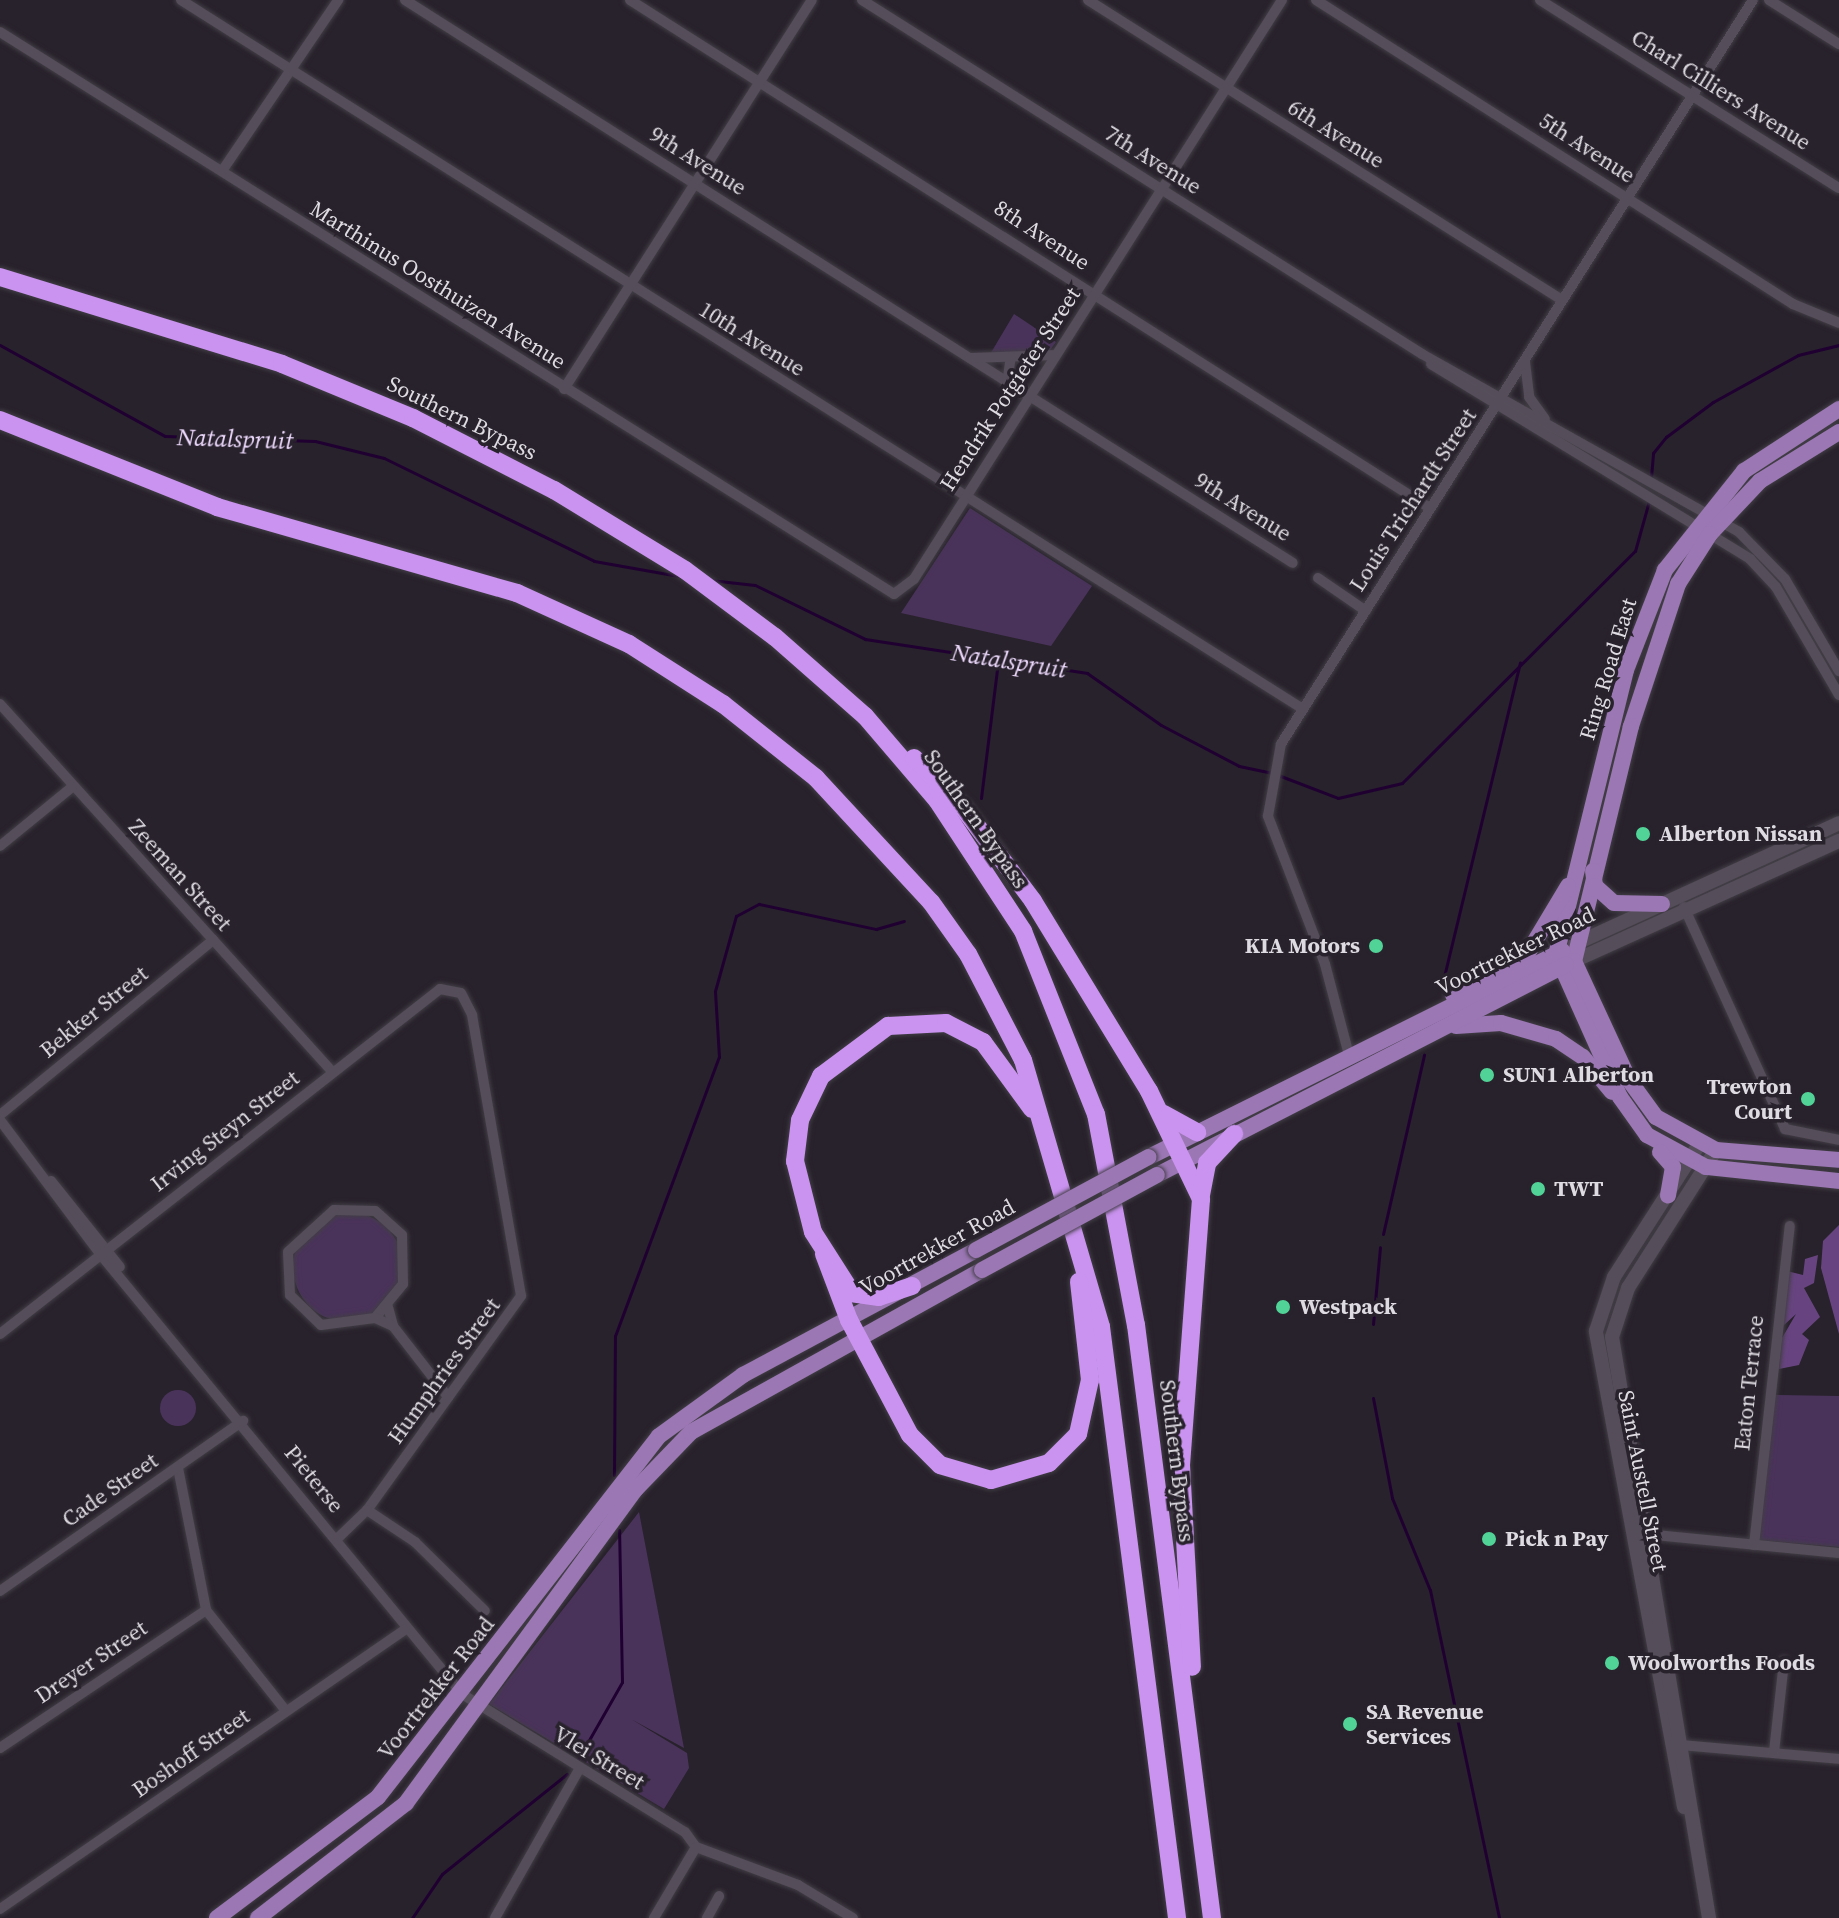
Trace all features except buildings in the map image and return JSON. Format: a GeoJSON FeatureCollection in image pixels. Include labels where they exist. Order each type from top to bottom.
{"type":"FeatureCollection","features":[{"type":"Feature","properties":{"kind":"highway","name":"Southern Bypass"},"geometry":{"type":"LineString","coordinates":[[0,277],[180,329],[341,388],[488,454],[618,527],[775,637],[865,716],[937,800],[1023,931],[1096,1114],[1127,1263],[1212,1918]]}},
{"type":"Feature","properties":{"kind":"highway"},"geometry":{"type":"LineString","coordinates":[[0,420],[217,507],[517,593],[691,681],[816,778],[931,902],[1001,1012],[1066,1188],[1101,1327],[1177,1918]]}},
{"type":"Feature","properties":{"kind":"highway"},"geometry":{"type":"LineString","coordinates":[[865,716],[940,780],[986,837],[1156,1106],[1201,1199]]}},
{"type":"Feature","properties":{"kind":"highway"},"geometry":{"type":"LineString","coordinates":[[1047,1132],[998,1059],[965,1031],[925,1020],[870,1035],[826,1069],[800,1120],[796,1181],[849,1320],[910,1435],[940,1465],[991,1480],[1049,1463],[1078,1434],[1089,1401],[1066,1188]]}},
{"type":"Feature","properties":{"kind":"highway"},"geometry":{"type":"LineString","coordinates":[[1156,1106],[1197,1132]]}},
{"type":"Feature","properties":{"kind":"highway"},"geometry":{"type":"LineString","coordinates":[[1200,1821],[1180,1491],[1201,1199],[1207,1163],[1234,1134]]}},
{"type":"Feature","properties":{"kind":"highway"},"geometry":{"type":"LineString","coordinates":[[824,1254],[852,1293],[879,1297],[912,1286]]}},
{"type":"Feature","properties":{"kind":"main road","name":"Ring Road East"},"geometry":{"type":"LineString","coordinates":[[1557,962],[1586,827],[1637,633],[1693,525],[1705,511],[1771,449],[1839,409]]}},
{"type":"Feature","properties":{"kind":"main road","name":"Ring Road East"},"geometry":{"type":"LineString","coordinates":[[1575,953],[1594,862],[1664,615],[1710,534],[1760,481],[1839,432]]}},
{"type":"Feature","properties":{"kind":"main road"},"geometry":{"type":"LineString","coordinates":[[1351,1054],[1410,1018],[1454,1000],[1540,940],[1559,910],[1586,827]]}},
{"type":"Feature","properties":{"kind":"main road"},"geometry":{"type":"LineString","coordinates":[[1594,862],[1602,896],[1623,905],[1662,904]]}},
{"type":"Feature","properties":{"kind":"main road"},"geometry":{"type":"LineString","coordinates":[[1575,953],[1641,1101],[1700,1143],[1716,1150],[1839,1160]]}},
{"type":"Feature","properties":{"kind":"main road","name":"Voortrekker Road"},"geometry":{"type":"LineString","coordinates":[[258,1918],[406,1803],[628,1500],[681,1441],[753,1392],[1184,1160],[1444,1028],[1575,953]]}},
{"type":"Feature","properties":{"kind":"main road"},"geometry":{"type":"LineString","coordinates":[[1557,962],[1628,1112]]}},
{"type":"Feature","properties":{"kind":"main road","name":"Voortrekker Road"},"geometry":{"type":"LineString","coordinates":[[217,1918],[378,1797],[462,1694],[659,1436],[743,1375],[1176,1142],[1399,1033],[1454,1000],[1557,962]]}},
{"type":"Feature","properties":{"kind":"main road"},"geometry":{"type":"LineString","coordinates":[[1444,1028],[1501,1023],[1556,1039],[1583,1057],[1673,1167],[1668,1196]]}},
{"type":"Feature","properties":{"kind":"main road"},"geometry":{"type":"LineString","coordinates":[[1647,1135],[1698,1165],[1839,1181]]}},
{"type":"Feature","properties":{"kind":"street","name":"10th Avenue"},"geometry":{"type":"LineString","coordinates":[[181,0],[1303,709]]}},
{"type":"Feature","properties":{"kind":"street"},"geometry":{"type":"LineString","coordinates":[[222,171],[294,71],[338,0]]}},
{"type":"Feature","properties":{"kind":"street","name":"9th Avenue"},"geometry":{"type":"LineString","coordinates":[[405,0],[695,182],[1029,399],[1293,563]]}},
{"type":"Feature","properties":{"kind":"street","name":"8th Avenue"},"geometry":{"type":"LineString","coordinates":[[630,0],[1430,508]]}},
{"type":"Feature","properties":{"kind":"street"},"geometry":{"type":"LineString","coordinates":[[564,389],[812,0]]}},
{"type":"Feature","properties":{"kind":"street","name":"7th Avenue"},"geometry":{"type":"LineString","coordinates":[[862,0],[1422,354],[1670,495],[1722,521],[1772,562],[1839,671]]}},
{"type":"Feature","properties":{"kind":"street","name":"6th Avenue"},"geometry":{"type":"LineString","coordinates":[[1088,0],[1562,300]]}},
{"type":"Feature","properties":{"kind":"street","name":"Hendrik Potgieter Street"},"geometry":{"type":"LineString","coordinates":[[854,573],[887,593],[901,593],[1029,399],[1282,0]]}},
{"type":"Feature","properties":{"kind":"street","name":"5th Avenue"},"geometry":{"type":"LineString","coordinates":[[1316,0],[1793,304],[1839,323]]}},
{"type":"Feature","properties":{"kind":"street","name":"Charl Cilliers Avenue"},"geometry":{"type":"LineString","coordinates":[[1540,0],[1839,188]]}},
{"type":"Feature","properties":{"kind":"street","name":"Louis Trichardt Street"},"geometry":{"type":"LineString","coordinates":[[1351,1054],[1266,798],[1279,749],[1753,0]]}},
{"type":"Feature","properties":{"kind":"street"},"geometry":{"type":"LineString","coordinates":[[1769,0],[1839,44]]}},
{"type":"Feature","properties":{"kind":"street","name":"Marthinus Oosthuizen Avenue"},"geometry":{"type":"LineString","coordinates":[[0,32],[854,573]]}},
{"type":"Feature","properties":{"kind":"street","name":"7th Avenue"},"geometry":{"type":"LineString","coordinates":[[1422,354],[1495,408],[1710,534],[1768,577],[1839,695]]}},
{"type":"Feature","properties":{"kind":"street"},"geometry":{"type":"LineString","coordinates":[[968,358],[1056,355]]}},
{"type":"Feature","properties":{"kind":"street"},"geometry":{"type":"LineString","coordinates":[[1007,384],[1011,357]]}},
{"type":"Feature","properties":{"kind":"street"},"geometry":{"type":"LineString","coordinates":[[1525,360],[1529,397],[1551,426]]}},
{"type":"Feature","properties":{"kind":"street"},"geometry":{"type":"LineString","coordinates":[[1318,578],[1366,611]]}},
{"type":"Feature","properties":{"kind":"street","name":"Zeeman Street"},"geometry":{"type":"LineString","coordinates":[[0,704],[332,1072]]}},
{"type":"Feature","properties":{"kind":"street"},"geometry":{"type":"LineString","coordinates":[[0,846],[72,787]]}},
{"type":"Feature","properties":{"kind":"street","name":"Voortrekker Road"},"geometry":{"type":"LineString","coordinates":[[1575,953],[1798,851],[1839,823]]}},
{"type":"Feature","properties":{"kind":"street","name":"Voortrekker Road"},"geometry":{"type":"LineString","coordinates":[[1798,851],[1839,841]]}},
{"type":"Feature","properties":{"kind":"street","name":"Voortrekker Road"},"geometry":{"type":"LineString","coordinates":[[1575,953],[1662,904],[1682,904]]}},
{"type":"Feature","properties":{"kind":"street"},"geometry":{"type":"LineString","coordinates":[[1682,904],[1792,1135],[1839,1140]]}},
{"type":"Feature","properties":{"kind":"street","name":"Bekker Street"},"geometry":{"type":"LineString","coordinates":[[0,1117],[213,940]]}},
{"type":"Feature","properties":{"kind":"street","name":"Irving Steyn Street"},"geometry":{"type":"LineString","coordinates":[[0,1334],[440,989],[461,993],[472,1015]]}},
{"type":"Feature","properties":{"kind":"street","name":"Humphries Street"},"geometry":{"type":"LineString","coordinates":[[337,1539],[367,1510],[521,1292],[472,1015]]}},
{"type":"Feature","properties":{"kind":"street","name":"Pieterse"},"geometry":{"type":"LineString","coordinates":[[0,1117],[101,1255],[123,1273],[243,1421],[405,1630],[462,1694],[478,1705]]}},
{"type":"Feature","properties":{"kind":"street","name":"Saint Austell Street"},"geometry":{"type":"LineString","coordinates":[[1700,1143],[1698,1165],[1628,1288],[1613,1326],[1617,1394],[1645,1534],[1709,1918]]}},
{"type":"Feature","properties":{"kind":"street","name":"Saint Austell Street"},"geometry":{"type":"LineString","coordinates":[[1697,1849],[1676,1781],[1596,1331],[1614,1277],[1668,1196],[1716,1150]]}},
{"type":"Feature","properties":{"kind":"street","name":"Pieterse"},"geometry":{"type":"LineString","coordinates":[[46,1178],[110,1247],[123,1273]]}},
{"type":"Feature","properties":{"kind":"street"},"geometry":{"type":"LineString","coordinates":[[348,1207],[388,1219],[402,1235],[408,1267],[388,1307],[375,1318],[338,1328],[298,1307],[285,1267],[309,1227],[348,1207]]}},
{"type":"Feature","properties":{"kind":"street","name":"Eaton Terrace"},"geometry":{"type":"LineString","coordinates":[[1754,1545],[1790,1226]]}},
{"type":"Feature","properties":{"kind":"street"},"geometry":{"type":"LineString","coordinates":[[388,1307],[393,1326],[448,1397]]}},
{"type":"Feature","properties":{"kind":"street"},"geometry":{"type":"LineString","coordinates":[[375,1318],[393,1326]]}},
{"type":"Feature","properties":{"kind":"street","name":"Cade Street"},"geometry":{"type":"LineString","coordinates":[[0,1591],[243,1421]]}},
{"type":"Feature","properties":{"kind":"street"},"geometry":{"type":"LineString","coordinates":[[178,1468],[206,1610],[286,1711]]}},
{"type":"Feature","properties":{"kind":"street"},"geometry":{"type":"LineString","coordinates":[[367,1510],[415,1542],[485,1611]]}},
{"type":"Feature","properties":{"kind":"street"},"geometry":{"type":"LineString","coordinates":[[1645,1534],[1839,1553]]}},
{"type":"Feature","properties":{"kind":"street","name":"Dreyer Street"},"geometry":{"type":"LineString","coordinates":[[0,1748],[206,1610]]}},
{"type":"Feature","properties":{"kind":"street","name":"Boshoff Street"},"geometry":{"type":"LineString","coordinates":[[0,1909],[405,1630]]}},
{"type":"Feature","properties":{"kind":"street"},"geometry":{"type":"LineString","coordinates":[[1774,1752],[1784,1662]]}},
{"type":"Feature","properties":{"kind":"street","name":"Vlei Street"},"geometry":{"type":"LineString","coordinates":[[478,1705],[578,1771],[685,1832],[696,1847]]}},
{"type":"Feature","properties":{"kind":"street"},"geometry":{"type":"LineString","coordinates":[[1680,1745],[1839,1759]]}},
{"type":"Feature","properties":{"kind":"street"},"geometry":{"type":"LineString","coordinates":[[495,1918],[578,1771]]}},
{"type":"Feature","properties":{"kind":"street"},"geometry":{"type":"LineString","coordinates":[[654,1918],[696,1847],[798,1885],[853,1918]]}},
{"type":"Feature","properties":{"kind":"street"},"geometry":{"type":"LineString","coordinates":[[707,1918],[719,1896]]}},
{"type":"Feature","properties":{"kind":"shaded area"},"geometry":{"type":"Polygon","coordinates":[[[1014,314],[1056,342],[1048,353],[989,356],[1014,314]]]}},
{"type":"Feature","properties":{"kind":"shaded area"},"geometry":{"type":"Polygon","coordinates":[[[970,508],[1092,586],[1051,646],[901,613],[970,508]]]}},
{"type":"Feature","properties":{"kind":"shaded area"},"geometry":{"type":"Polygon","coordinates":[[[348,1212],[369,1217],[387,1228],[398,1246],[403,1267],[398,1288],[387,1306],[369,1317],[348,1322],[327,1317],[309,1306],[298,1288],[293,1267],[298,1246],[309,1228],[327,1217],[348,1212]]]}},
{"type":"Feature","properties":{"kind":"shaded area"},"geometry":{"type":"Polygon","coordinates":[[[1839,1225],[1839,1334],[1821,1268],[1823,1241],[1839,1225]]]}},
{"type":"Feature","properties":{"kind":"shaded area"},"geometry":{"type":"Polygon","coordinates":[[[1818,1255],[1814,1283],[1804,1288],[1820,1317],[1802,1334],[1809,1340],[1799,1365],[1779,1369],[1782,1338],[1796,1314],[1783,1326],[1783,1270],[1803,1275],[1805,1259],[1818,1255]]]}},
{"type":"Feature","properties":{"kind":"shaded area"},"geometry":{"type":"Polygon","coordinates":[[[178,1390],[191,1395],[196,1408],[191,1421],[178,1426],[165,1421],[160,1408],[165,1395],[178,1390]]]}},
{"type":"Feature","properties":{"kind":"shaded area"},"geometry":{"type":"Polygon","coordinates":[[[1772,1395],[1839,1396],[1839,1547],[1759,1540],[1772,1395]]]}},
{"type":"Feature","properties":{"kind":"shaded area"},"geometry":{"type":"Polygon","coordinates":[[[639,1512],[684,1748],[631,1719],[687,1753],[689,1768],[664,1809],[489,1704],[639,1512]]]}},
{"type":"Feature","properties":{"kind":"waterway","name":"Natalspruit"},"geometry":{"type":"LineString","coordinates":[[0,345],[165,436],[315,441],[384,458],[594,561],[679,576]]}},
{"type":"Feature","properties":{"kind":"waterway","name":"Natalspruit"},"geometry":{"type":"LineString","coordinates":[[1651,477],[1653,453],[1666,437],[1713,402],[1798,355],[1839,345]]}},
{"type":"Feature","properties":{"kind":"waterway","name":"Natalspruit"},"geometry":{"type":"LineString","coordinates":[[1278,775],[1338,798],[1402,783],[1635,551],[1649,501]]}},
{"type":"Feature","properties":{"kind":"waterway","name":"Natalspruit"},"geometry":{"type":"LineString","coordinates":[[710,580],[755,585],[865,639],[1087,673],[1161,725],[1239,766],[1271,773]]}},
{"type":"Feature","properties":{"kind":"waterway"},"geometry":{"type":"LineString","coordinates":[[981,798],[998,661]]}},
{"type":"Feature","properties":{"kind":"waterway"},"geometry":{"type":"LineString","coordinates":[[1441,989],[1520,662]]}},
{"type":"Feature","properties":{"kind":"waterway"},"geometry":{"type":"LineString","coordinates":[[614,1475],[615,1336],[719,1057],[715,991],[736,916],[759,904],[876,929],[904,921]]}},
{"type":"Feature","properties":{"kind":"waterway"},"geometry":{"type":"LineString","coordinates":[[1383,1234],[1424,1055]]}},
{"type":"Feature","properties":{"kind":"waterway"},"geometry":{"type":"LineString","coordinates":[[1373,1324],[1380,1247]]}},
{"type":"Feature","properties":{"kind":"waterway"},"geometry":{"type":"LineString","coordinates":[[1373,1398],[1392,1498],[1430,1590],[1499,1918]]}},
{"type":"Feature","properties":{"kind":"waterway"},"geometry":{"type":"LineString","coordinates":[[577,1761],[622,1682],[619,1530]]}},
{"type":"Feature","properties":{"kind":"waterway"},"geometry":{"type":"LineString","coordinates":[[412,1918],[442,1874],[567,1774]]}},
{"type":"Feature","properties":{"kind":"place","name":"Alberton Nissan"},"geometry":{"type":"Point","coordinates":[1643,834]}},
{"type":"Feature","properties":{"kind":"place","name":"KIA Motors"},"geometry":{"type":"Point","coordinates":[1376,946]}},
{"type":"Feature","properties":{"kind":"place","name":"SUN1 Alberton"},"geometry":{"type":"Point","coordinates":[1487,1075]}},
{"type":"Feature","properties":{"kind":"place","name":"Trewton Court"},"geometry":{"type":"Point","coordinates":[1808,1099]}},
{"type":"Feature","properties":{"kind":"place","name":"TWT"},"geometry":{"type":"Point","coordinates":[1538,1189]}},
{"type":"Feature","properties":{"kind":"place","name":"Westpack"},"geometry":{"type":"Point","coordinates":[1283,1307]}},
{"type":"Feature","properties":{"kind":"place","name":"Pick n Pay"},"geometry":{"type":"Point","coordinates":[1489,1539]}},
{"type":"Feature","properties":{"kind":"place","name":"Woolworths Foods"},"geometry":{"type":"Point","coordinates":[1612,1663]}},
{"type":"Feature","properties":{"kind":"place","name":"SA Revenue Services"},"geometry":{"type":"Point","coordinates":[1350,1724]}}]}
